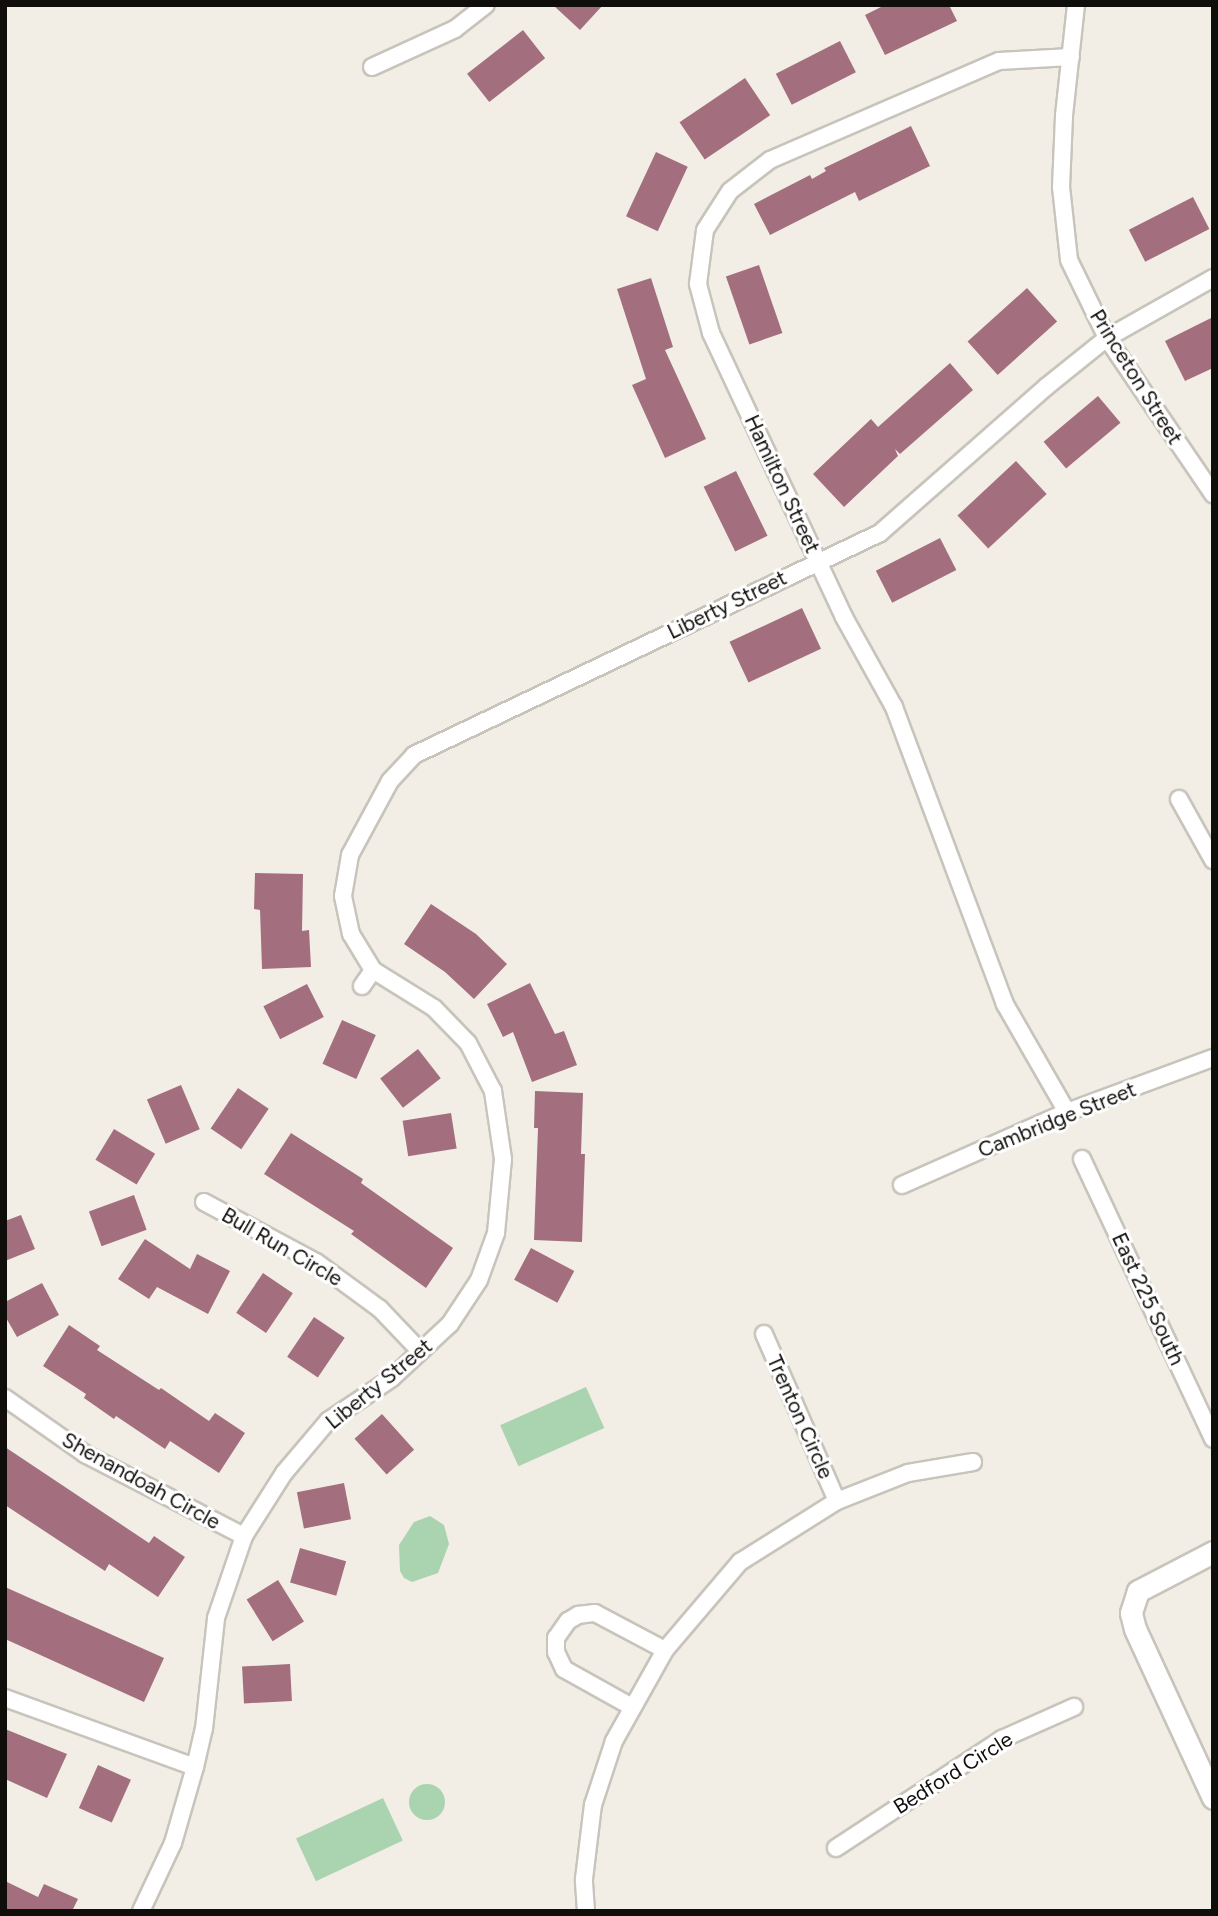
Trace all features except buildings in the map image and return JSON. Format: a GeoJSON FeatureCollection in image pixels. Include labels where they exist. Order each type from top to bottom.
{"type":"FeatureCollection","features":[{"type":"Feature","properties":{"kind":"street"},"geometry":{"type":"LineString","coordinates":[[372,67],[455,29],[486,5]]}},
{"type":"Feature","properties":{"kind":"street","name":"Princeton Street"},"geometry":{"type":"LineString","coordinates":[[1076,5],[1064,116],[1060,187],[1069,260],[1107,338],[1213,494]]}},
{"type":"Feature","properties":{"kind":"street","name":"Hamilton Street"},"geometry":{"type":"LineString","coordinates":[[1067,1112],[1005,1004],[894,707],[844,617],[711,333],[698,284],[705,230],[730,191],[770,160],[999,61],[1072,57]]}},
{"type":"Feature","properties":{"kind":"street","name":"Liberty Street"},"geometry":{"type":"LineString","coordinates":[[141,1911],[173,1843],[195,1767],[204,1729],[216,1618],[244,1536],[284,1473],[328,1421],[392,1378],[450,1324],[479,1280],[496,1233],[503,1159],[493,1091],[468,1043],[434,1008],[373,970],[351,934],[343,896],[350,855],[390,780],[414,755],[880,533],[1046,387],[1107,338],[1213,278]]}},
{"type":"Feature","properties":{"kind":"street"},"geometry":{"type":"LineString","coordinates":[[1179,799],[1213,860]]}},
{"type":"Feature","properties":{"kind":"street"},"geometry":{"type":"LineString","coordinates":[[362,986],[373,970]]}},
{"type":"Feature","properties":{"kind":"street","name":"Cambridge Street"},"geometry":{"type":"LineString","coordinates":[[902,1185],[1067,1112],[1212,1060]]}},
{"type":"Feature","properties":{"kind":"street","name":"East 225 South"},"geometry":{"type":"LineString","coordinates":[[1082,1159],[1213,1439]]}},
{"type":"Feature","properties":{"kind":"street","name":"Bull Run Circle"},"geometry":{"type":"LineString","coordinates":[[204,1202],[316,1262],[380,1309],[420,1351]]}},
{"type":"Feature","properties":{"kind":"street","name":"Trenton Circle"},"geometry":{"type":"LineString","coordinates":[[764,1334],[837,1501]]}},
{"type":"Feature","properties":{"kind":"street","name":"Shenandoah Circle"},"geometry":{"type":"LineString","coordinates":[[5,1398],[85,1454],[244,1536]]}},
{"type":"Feature","properties":{"kind":"street"},"geometry":{"type":"LineString","coordinates":[[586,1911],[584,1879],[593,1805],[610,1750],[665,1650],[740,1562],[837,1501],[908,1473],[973,1462]]}},
{"type":"Feature","properties":{"kind":"street"},"geometry":{"type":"LineString","coordinates":[[1213,1552],[1148,1583],[1138,1591],[1131,1613],[1135,1629],[1213,1798]]}},
{"type":"Feature","properties":{"kind":"street"},"geometry":{"type":"LineString","coordinates":[[632,1707],[564,1669],[556,1652],[556,1638],[568,1621],[578,1615],[595,1614],[665,1650]]}},
{"type":"Feature","properties":{"kind":"street"},"geometry":{"type":"LineString","coordinates":[[5,1698],[195,1767]]}},
{"type":"Feature","properties":{"kind":"street","name":"Bedford Circle"},"geometry":{"type":"LineString","coordinates":[[836,1847],[1002,1739],[1074,1707]]}},
{"type":"Feature","properties":{"kind":"green space"},"geometry":{"type":"Polygon","coordinates":[[[586,1387],[604,1428],[518,1466],[500,1425],[586,1387]]]}},
{"type":"Feature","properties":{"kind":"green space"},"geometry":{"type":"Polygon","coordinates":[[[430,1516],[444,1525],[449,1544],[438,1573],[412,1582],[404,1578],[400,1571],[399,1545],[414,1522],[430,1516]]]}},
{"type":"Feature","properties":{"kind":"green space"},"geometry":{"type":"Polygon","coordinates":[[[427,1784],[440,1789],[445,1802],[440,1815],[427,1820],[414,1815],[409,1802],[414,1789],[427,1784]]]}},
{"type":"Feature","properties":{"kind":"green space"},"geometry":{"type":"Polygon","coordinates":[[[383,1798],[403,1841],[316,1881],[296,1839],[383,1798]]]}}]}
